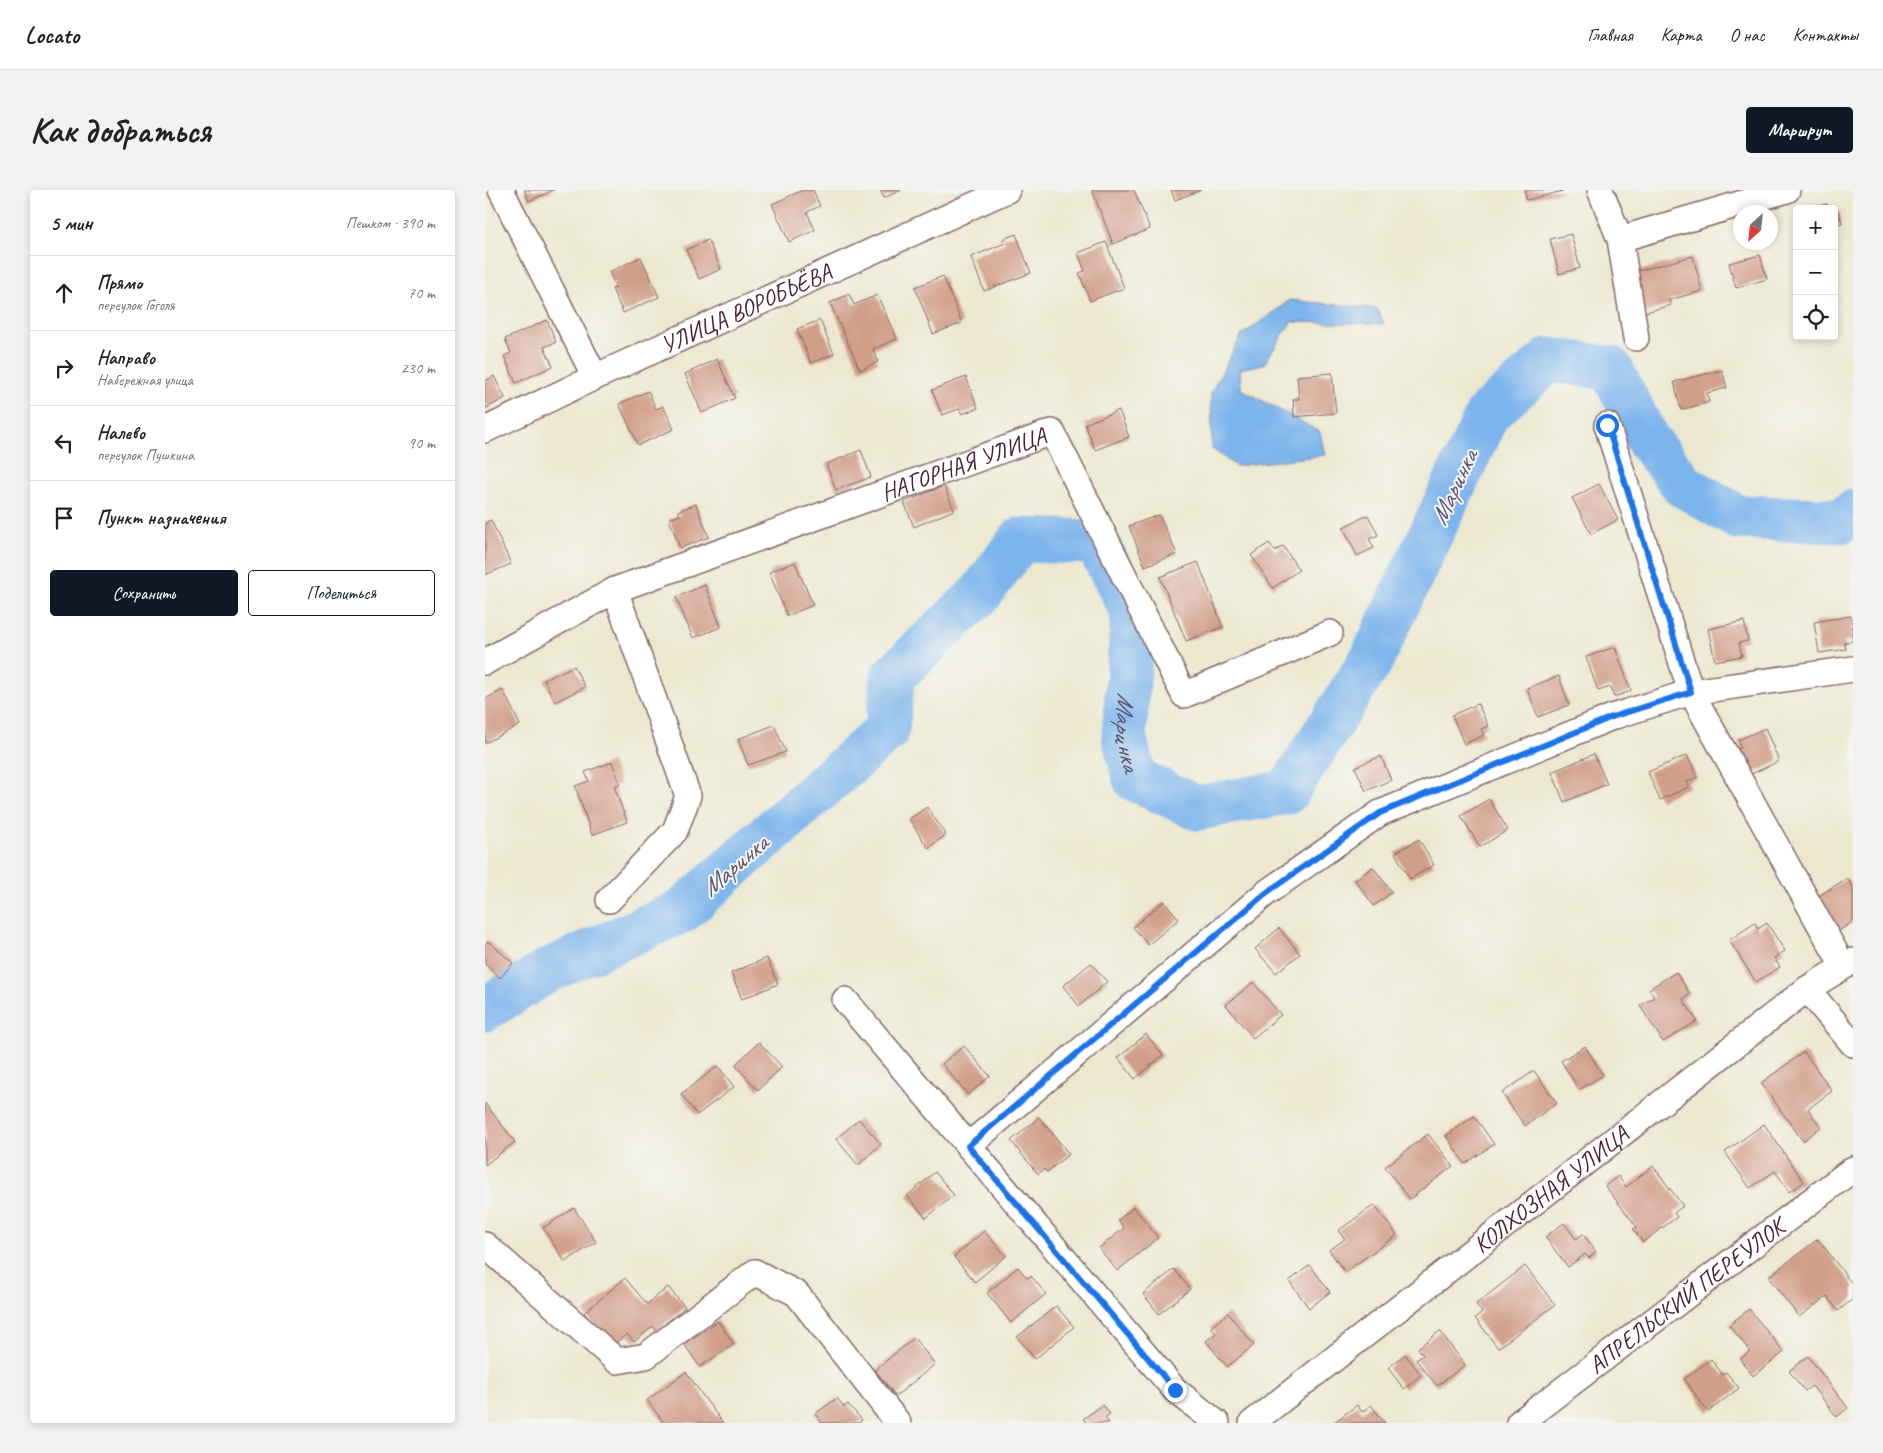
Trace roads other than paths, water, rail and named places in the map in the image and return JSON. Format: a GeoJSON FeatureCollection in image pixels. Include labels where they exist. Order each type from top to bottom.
{"type":"FeatureCollection","features":[{"type":"Feature","properties":{"kind":"street"},"geometry":{"type":"LineString","coordinates":[[501,190],[595,377]]}},
{"type":"Feature","properties":{"kind":"street","name":"УЛИЦА ВОРОБЬЁВА"},"geometry":{"type":"LineString","coordinates":[[485,430],[595,377],[1007,190]]}},
{"type":"Feature","properties":{"kind":"street"},"geometry":{"type":"LineString","coordinates":[[1600,190],[1620,239],[1636,338]]}},
{"type":"Feature","properties":{"kind":"street"},"geometry":{"type":"LineString","coordinates":[[1620,239],[1787,190]]}},
{"type":"Feature","properties":{"kind":"street"},"geometry":{"type":"LineString","coordinates":[[1607,425],[1691,692],[1848,964]]}},
{"type":"Feature","properties":{"kind":"street","name":"НАГОРНАЯ УЛИЦА"},"geometry":{"type":"LineString","coordinates":[[485,662],[615,590],[1052,432],[1184,695],[1330,633]]}},
{"type":"Feature","properties":{"kind":"street"},"geometry":{"type":"LineString","coordinates":[[609,900],[675,831],[688,796],[615,590]]}},
{"type":"Feature","properties":{"kind":"street"},"geometry":{"type":"LineString","coordinates":[[968,1146],[1266,893],[1380,813],[1612,717],[1691,692],[1853,669]]}},
{"type":"Feature","properties":{"kind":"street","name":"КОЛХОЗНАЯ УЛИЦА"},"geometry":{"type":"LineString","coordinates":[[1252,1423],[1807,989],[1848,964]]}},
{"type":"Feature","properties":{"kind":"street"},"geometry":{"type":"LineString","coordinates":[[1807,989],[1853,1044]]}},
{"type":"Feature","properties":{"kind":"street"},"geometry":{"type":"LineString","coordinates":[[845,1000],[1175,1390],[1217,1423]]}},
{"type":"Feature","properties":{"kind":"street","name":"АПРЕЛЬСКИЙ ПЕРЕУЛОК"},"geometry":{"type":"LineString","coordinates":[[1519,1423],[1853,1169]]}},
{"type":"Feature","properties":{"kind":"street"},"geometry":{"type":"LineString","coordinates":[[485,1245],[617,1361],[646,1356],[755,1272],[797,1294],[898,1423]]}},
{"type":"Feature","properties":{"kind":"water"},"geometry":{"type":"Polygon","coordinates":[[[1290,300],[1377,309],[1384,324],[1291,322],[1264,364],[1240,369],[1241,389],[1320,432],[1325,455],[1236,466],[1212,449],[1211,393],[1241,336],[1290,300]]]}},
{"type":"Feature","properties":{"kind":"waterway","name":"Маринка"},"geometry":{"type":"LineString","coordinates":[[485,1009],[549,970],[682,911],[887,730],[893,676],[980,594],[1020,540],[1096,542],[1133,612],[1124,737],[1135,779],[1197,808],[1287,792],[1372,659],[1488,413],[1549,360],[1610,368],[1647,439],[1683,485],[1737,517],[1841,521],[1853,512]]}}]}
